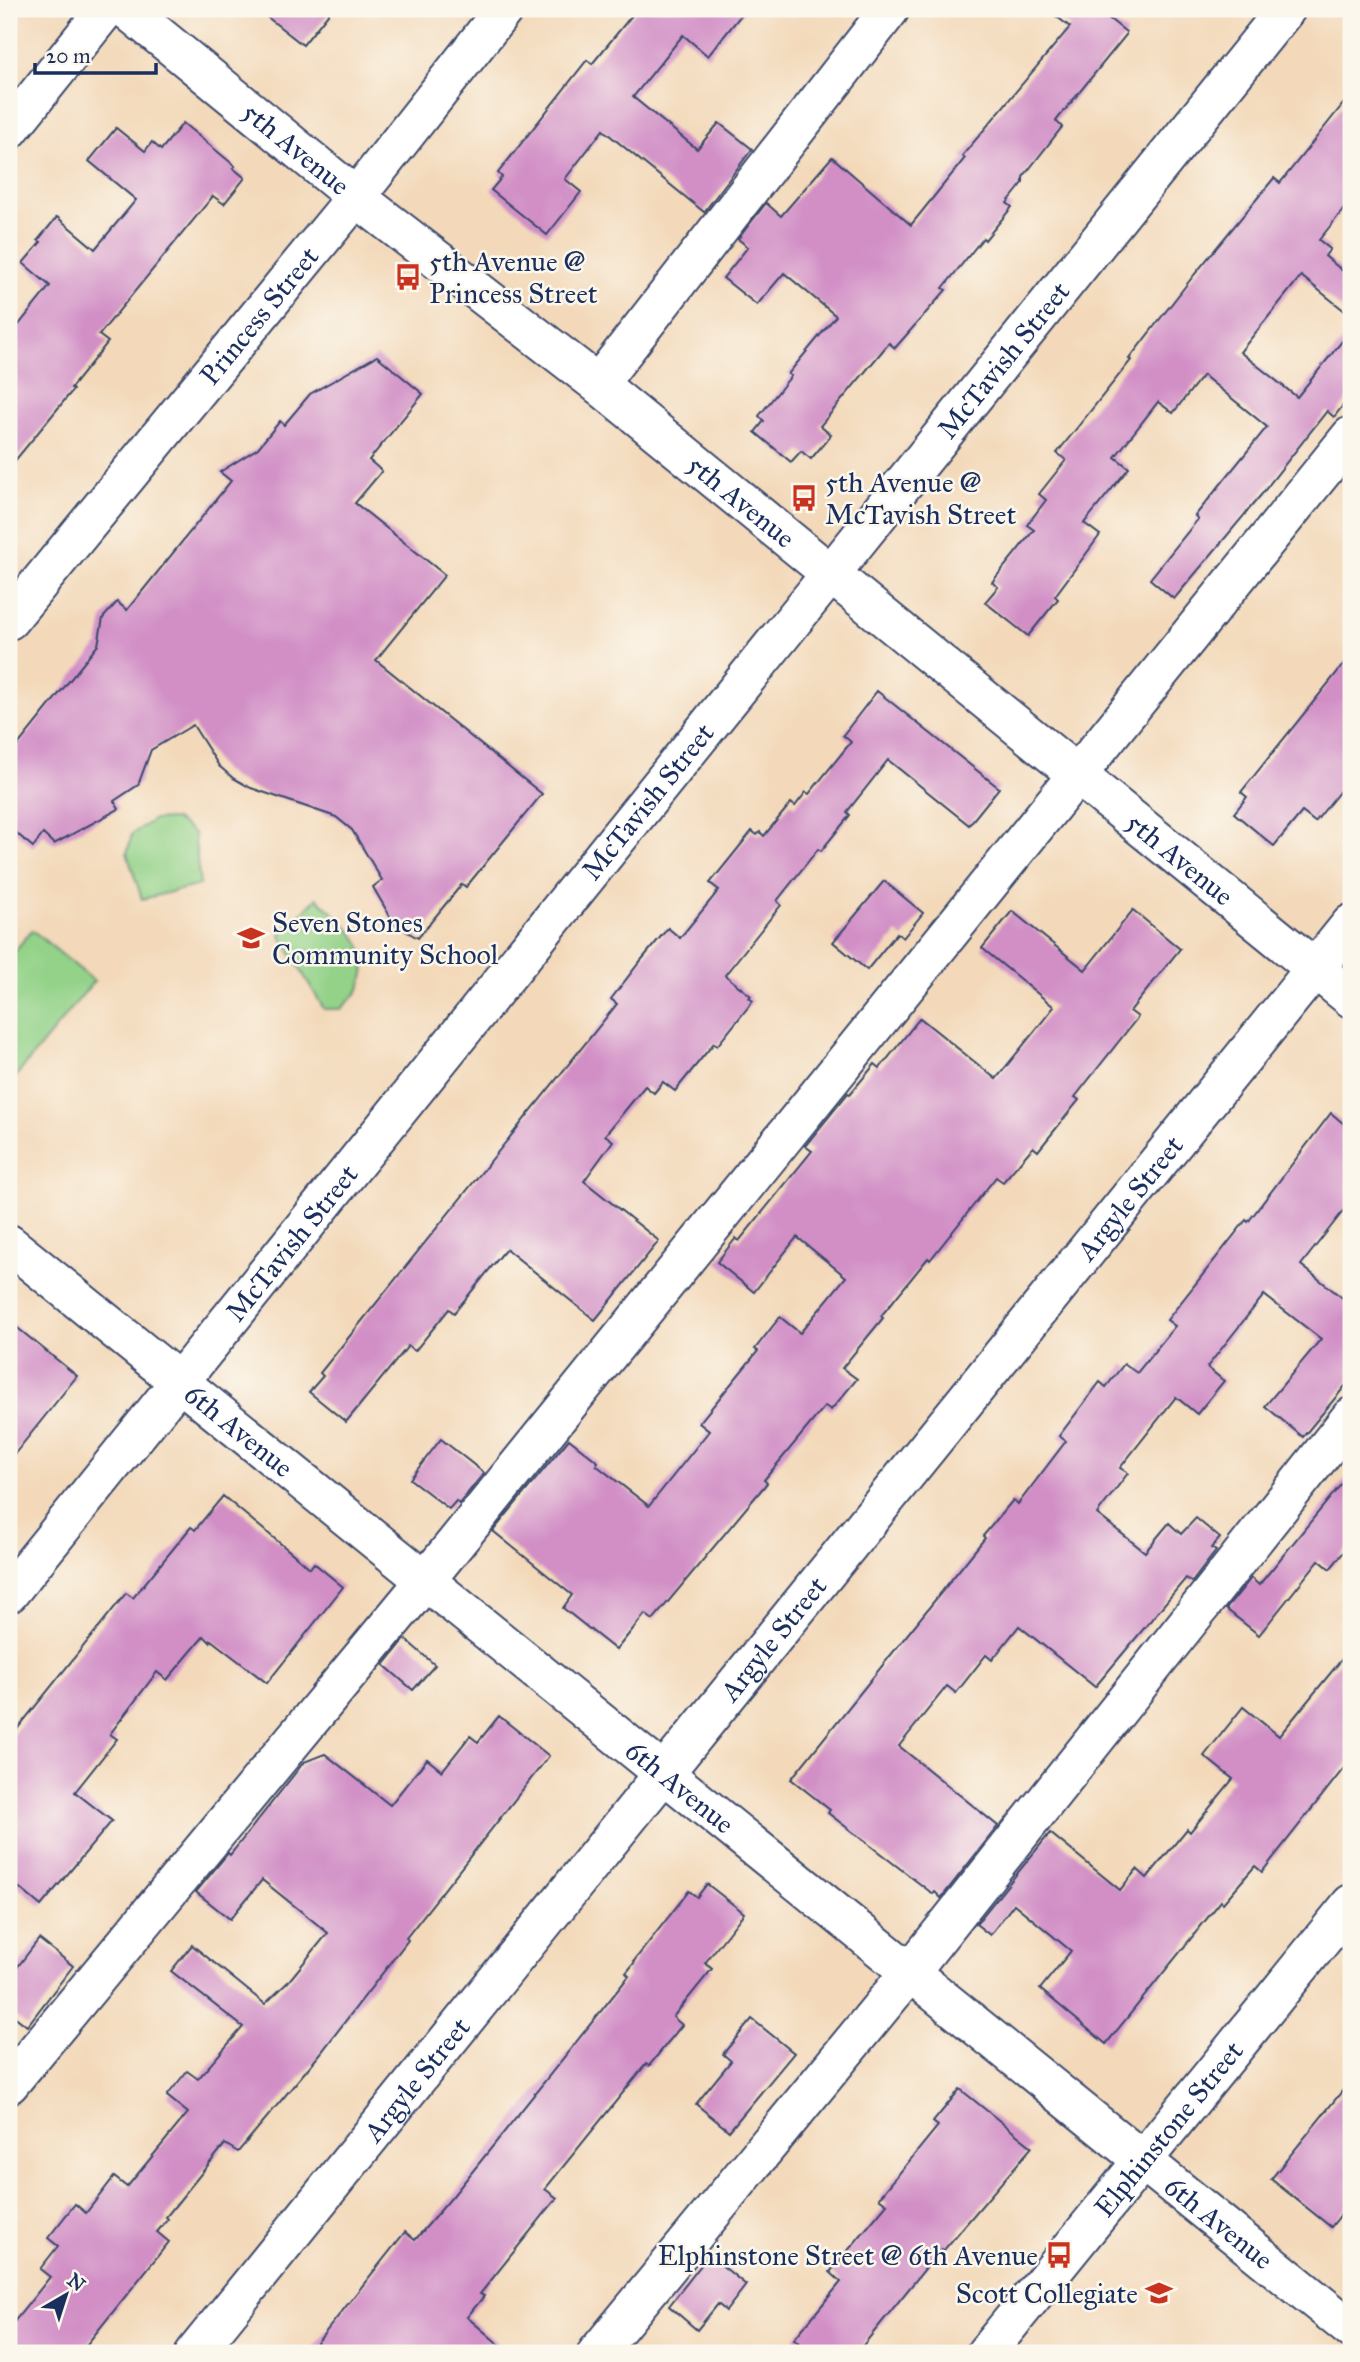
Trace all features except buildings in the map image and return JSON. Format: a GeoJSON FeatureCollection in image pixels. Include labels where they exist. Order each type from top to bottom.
{"type":"FeatureCollection","features":[{"type":"Feature","properties":{"kind":"street"},"geometry":{"type":"LineString","coordinates":[[9,130],[106,9]]}},
{"type":"Feature","properties":{"kind":"street","name":"5th Avenue"},"geometry":{"type":"LineString","coordinates":[[126,9],[356,197],[598,384],[1351,998]]}},
{"type":"Feature","properties":{"kind":"street","name":"Princess Street"},"geometry":{"type":"LineString","coordinates":[[9,620],[356,197],[503,9]]}},
{"type":"Feature","properties":{"kind":"street"},"geometry":{"type":"LineString","coordinates":[[598,384],[890,9]]}},
{"type":"Feature","properties":{"kind":"street","name":"McTavish Street"},"geometry":{"type":"LineString","coordinates":[[9,1593],[1286,9]]}},
{"type":"Feature","properties":{"kind":"street"},"geometry":{"type":"LineString","coordinates":[[9,2084],[425,1580],[1351,436]]}},
{"type":"Feature","properties":{"kind":"street","name":"Argyle Street"},"geometry":{"type":"LineString","coordinates":[[195,2353],[1351,925]]}},
{"type":"Feature","properties":{"kind":"street","name":"6th Avenue"},"geometry":{"type":"LineString","coordinates":[[9,1244],[1351,2329]]}},
{"type":"Feature","properties":{"kind":"street"},"geometry":{"type":"LineString","coordinates":[[597,2353],[910,1972],[1351,1418]]}},
{"type":"Feature","properties":{"kind":"street","name":"Elphinstone Street"},"geometry":{"type":"LineString","coordinates":[[986,2353],[1351,1904]]}},
{"type":"Feature","properties":{"kind":"green space"},"geometry":{"type":"Polygon","coordinates":[[[174,819],[194,833],[200,885],[142,899],[127,853],[132,834],[153,820],[174,819]]]}},
{"type":"Feature","properties":{"kind":"green space"},"geometry":{"type":"Polygon","coordinates":[[[317,898],[356,937],[365,961],[359,989],[341,1009],[324,1009],[280,935],[317,898]]]}},
{"type":"Feature","properties":{"kind":"green space"},"geometry":{"type":"Polygon","coordinates":[[[32,930],[94,981],[9,1085],[9,958],[32,930]]]}},
{"type":"Feature","properties":{"kind":"place","name":"5th Avenue @ Princess Street"},"geometry":{"type":"Point","coordinates":[408,277]}},
{"type":"Feature","properties":{"kind":"place","name":"5th Avenue @ McTavish Street"},"geometry":{"type":"Point","coordinates":[804,498]}},
{"type":"Feature","properties":{"kind":"place","name":"Seven Stones Community School"},"geometry":{"type":"Point","coordinates":[251,938]}},
{"type":"Feature","properties":{"kind":"place","name":"Elphinstone Street @ 6th Avenue"},"geometry":{"type":"Point","coordinates":[1059,2255]}},
{"type":"Feature","properties":{"kind":"place","name":"Scott Collegiate"},"geometry":{"type":"Point","coordinates":[1159,2293]}}]}
